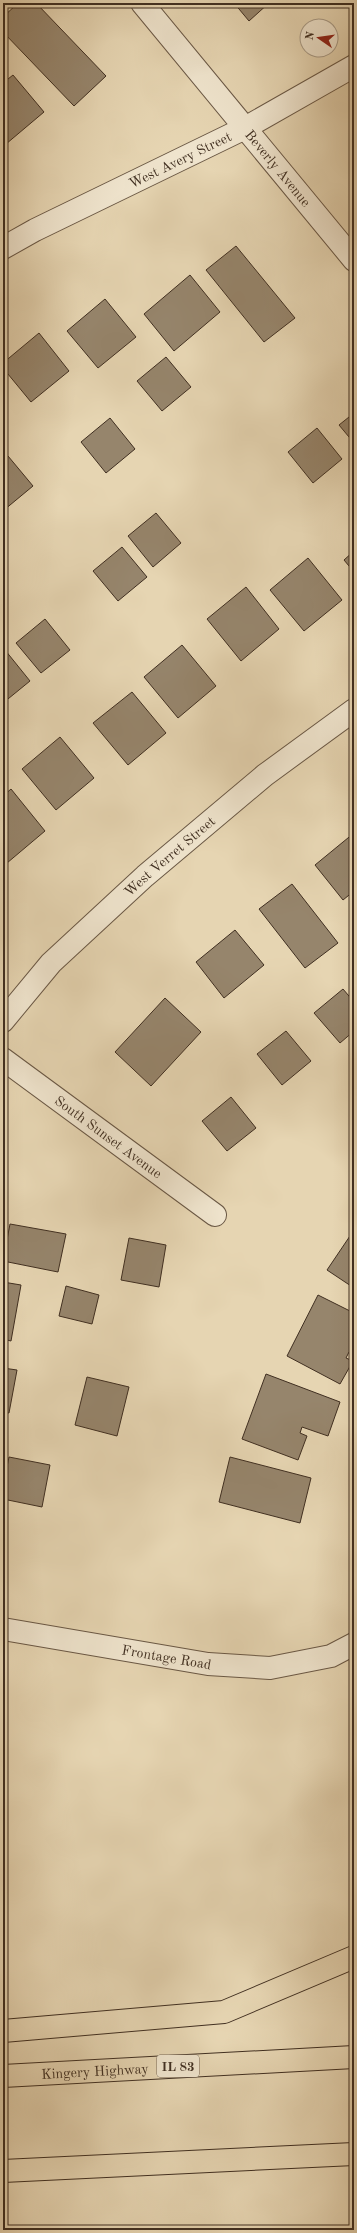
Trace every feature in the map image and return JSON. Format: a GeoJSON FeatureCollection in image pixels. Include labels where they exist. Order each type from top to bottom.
{"type":"FeatureCollection","features":[{"type":"Feature","properties":{"kind":"highway"},"geometry":{"type":"LineString","coordinates":[[3,2031],[224,2012],[354,1957]]}},
{"type":"Feature","properties":{"kind":"highway","name":"Kingery Highway"},"geometry":{"type":"LineString","coordinates":[[3,2076],[354,2057]]}},
{"type":"Feature","properties":{"kind":"highway"},"geometry":{"type":"LineString","coordinates":[[3,2171],[354,2154]]}},
{"type":"Feature","properties":{"kind":"street","name":"Beverly Avenue"},"geometry":{"type":"LineString","coordinates":[[142,3],[354,260]]}},
{"type":"Feature","properties":{"kind":"street","name":"West Avery Street"},"geometry":{"type":"LineString","coordinates":[[3,248],[35,230],[245,128],[354,66]]}},
{"type":"Feature","properties":{"kind":"street","name":"West Verret Street"},"geometry":{"type":"LineString","coordinates":[[3,1021],[51,963],[145,876],[265,775],[354,710]]}},
{"type":"Feature","properties":{"kind":"street","name":"South Sunset Avenue"},"geometry":{"type":"LineString","coordinates":[[3,1059],[215,1215]]}},
{"type":"Feature","properties":{"kind":"street","name":"Frontage Road"},"geometry":{"type":"LineString","coordinates":[[3,1629],[208,1664],[270,1668],[331,1656],[354,1644]]}},
{"type":"Feature","properties":{"kind":"building"},"geometry":{"type":"Polygon","coordinates":[[[18,3],[36,3],[106,76],[74,106],[3,32],[3,17],[18,3]]]}},
{"type":"Feature","properties":{"kind":"building"},"geometry":{"type":"Polygon","coordinates":[[[234,3],[269,3],[249,21],[234,3]]]}},
{"type":"Feature","properties":{"kind":"building"},"geometry":{"type":"Polygon","coordinates":[[[13,75],[44,112],[6,144],[3,140],[3,83],[13,75]]]}},
{"type":"Feature","properties":{"kind":"building"},"geometry":{"type":"Polygon","coordinates":[[[236,246],[295,318],[264,342],[206,270],[236,246]]]}},
{"type":"Feature","properties":{"kind":"building"},"geometry":{"type":"Polygon","coordinates":[[[190,275],[220,312],[174,351],[144,314],[190,275]]]}},
{"type":"Feature","properties":{"kind":"building"},"geometry":{"type":"Polygon","coordinates":[[[105,299],[136,337],[98,368],[67,331],[105,299]]]}},
{"type":"Feature","properties":{"kind":"building"},"geometry":{"type":"Polygon","coordinates":[[[39,333],[69,371],[31,402],[3,368],[3,363],[39,333]]]}},
{"type":"Feature","properties":{"kind":"building"},"geometry":{"type":"Polygon","coordinates":[[[166,357],[191,387],[162,411],[137,381],[166,357]]]}},
{"type":"Feature","properties":{"kind":"building"},"geometry":{"type":"Polygon","coordinates":[[[354,413],[354,443],[339,425],[354,413]]]}},
{"type":"Feature","properties":{"kind":"building"},"geometry":{"type":"Polygon","coordinates":[[[110,418],[135,449],[106,473],[81,442],[110,418]]]}},
{"type":"Feature","properties":{"kind":"building"},"geometry":{"type":"Polygon","coordinates":[[[317,428],[342,459],[313,483],[288,452],[317,428]]]}},
{"type":"Feature","properties":{"kind":"building"},"geometry":{"type":"Polygon","coordinates":[[[8,456],[33,486],[4,510],[3,459],[8,456]]]}},
{"type":"Feature","properties":{"kind":"building"},"geometry":{"type":"Polygon","coordinates":[[[156,513],[181,543],[153,567],[128,536],[156,513]]]}},
{"type":"Feature","properties":{"kind":"building"},"geometry":{"type":"Polygon","coordinates":[[[122,547],[147,577],[118,601],[93,571],[122,547]]]}},
{"type":"Feature","properties":{"kind":"building"},"geometry":{"type":"Polygon","coordinates":[[[354,551],[354,572],[344,560],[354,551]]]}},
{"type":"Feature","properties":{"kind":"building"},"geometry":{"type":"Polygon","coordinates":[[[308,558],[342,600],[304,631],[270,590],[308,558]]]}},
{"type":"Feature","properties":{"kind":"building"},"geometry":{"type":"Polygon","coordinates":[[[246,587],[279,629],[241,661],[207,619],[246,587]]]}},
{"type":"Feature","properties":{"kind":"building"},"geometry":{"type":"Polygon","coordinates":[[[45,619],[70,650],[41,673],[16,643],[45,619]]]}},
{"type":"Feature","properties":{"kind":"building"},"geometry":{"type":"Polygon","coordinates":[[[182,645],[216,686],[178,718],[144,677],[182,645]]]}},
{"type":"Feature","properties":{"kind":"building"},"geometry":{"type":"Polygon","coordinates":[[[5,650],[30,681],[3,703],[3,652],[5,650]]]}},
{"type":"Feature","properties":{"kind":"building"},"geometry":{"type":"Polygon","coordinates":[[[132,692],[166,733],[128,765],[93,723],[132,692]]]}},
{"type":"Feature","properties":{"kind":"building"},"geometry":{"type":"Polygon","coordinates":[[[60,737],[94,778],[56,810],[22,769],[60,737]]]}},
{"type":"Feature","properties":{"kind":"building"},"geometry":{"type":"Polygon","coordinates":[[[11,789],[45,831],[7,863],[3,858],[3,796],[11,789]]]}},
{"type":"Feature","properties":{"kind":"building"},"geometry":{"type":"Polygon","coordinates":[[[354,833],[354,891],[343,900],[315,865],[354,833]]]}},
{"type":"Feature","properties":{"kind":"building"},"geometry":{"type":"Polygon","coordinates":[[[292,884],[338,943],[305,968],[259,909],[292,884]]]}},
{"type":"Feature","properties":{"kind":"building"},"geometry":{"type":"Polygon","coordinates":[[[235,930],[264,965],[224,998],[196,962],[235,930]]]}},
{"type":"Feature","properties":{"kind":"building"},"geometry":{"type":"Polygon","coordinates":[[[343,989],[354,1002],[354,1031],[340,1043],[314,1013],[343,989]]]}},
{"type":"Feature","properties":{"kind":"building"},"geometry":{"type":"Polygon","coordinates":[[[165,998],[201,1032],[151,1086],[115,1052],[165,998]]]}},
{"type":"Feature","properties":{"kind":"building"},"geometry":{"type":"Polygon","coordinates":[[[286,1031],[311,1061],[282,1085],[257,1054],[286,1031]]]}},
{"type":"Feature","properties":{"kind":"building"},"geometry":{"type":"Polygon","coordinates":[[[231,1097],[256,1128],[227,1151],[202,1121],[231,1097]]]}},
{"type":"Feature","properties":{"kind":"building"},"geometry":{"type":"Polygon","coordinates":[[[10,1224],[66,1234],[58,1272],[3,1261],[10,1224]]]}},
{"type":"Feature","properties":{"kind":"building"},"geometry":{"type":"Polygon","coordinates":[[[354,1230],[354,1288],[327,1270],[354,1230]]]}},
{"type":"Feature","properties":{"kind":"building"},"geometry":{"type":"Polygon","coordinates":[[[129,1238],[166,1245],[159,1287],[121,1280],[129,1238]]]}},
{"type":"Feature","properties":{"kind":"building"},"geometry":{"type":"Polygon","coordinates":[[[3,1282],[21,1285],[11,1341],[3,1339],[3,1282]]]}},
{"type":"Feature","properties":{"kind":"building"},"geometry":{"type":"Polygon","coordinates":[[[66,1286],[99,1295],[92,1324],[59,1316],[66,1286]]]}},
{"type":"Feature","properties":{"kind":"building"},"geometry":{"type":"Polygon","coordinates":[[[318,1295],[354,1313],[354,1355],[349,1352],[346,1358],[353,1361],[340,1384],[287,1356],[318,1295]]]}},
{"type":"Feature","properties":{"kind":"building"},"geometry":{"type":"Polygon","coordinates":[[[3,1368],[17,1370],[9,1413],[3,1412],[3,1368]]]}},
{"type":"Feature","properties":{"kind":"building"},"geometry":{"type":"Polygon","coordinates":[[[266,1374],[340,1402],[328,1436],[302,1427],[300,1433],[307,1436],[298,1460],[242,1439],[266,1374]]]}},
{"type":"Feature","properties":{"kind":"building"},"geometry":{"type":"Polygon","coordinates":[[[87,1377],[129,1387],[117,1436],[75,1425],[87,1377]]]}},
{"type":"Feature","properties":{"kind":"building"},"geometry":{"type":"Polygon","coordinates":[[[9,1457],[50,1465],[42,1507],[3,1499],[3,1487],[9,1457]]]}},
{"type":"Feature","properties":{"kind":"building"},"geometry":{"type":"Polygon","coordinates":[[[230,1457],[311,1478],[300,1523],[219,1502],[230,1457]]]}}]}
